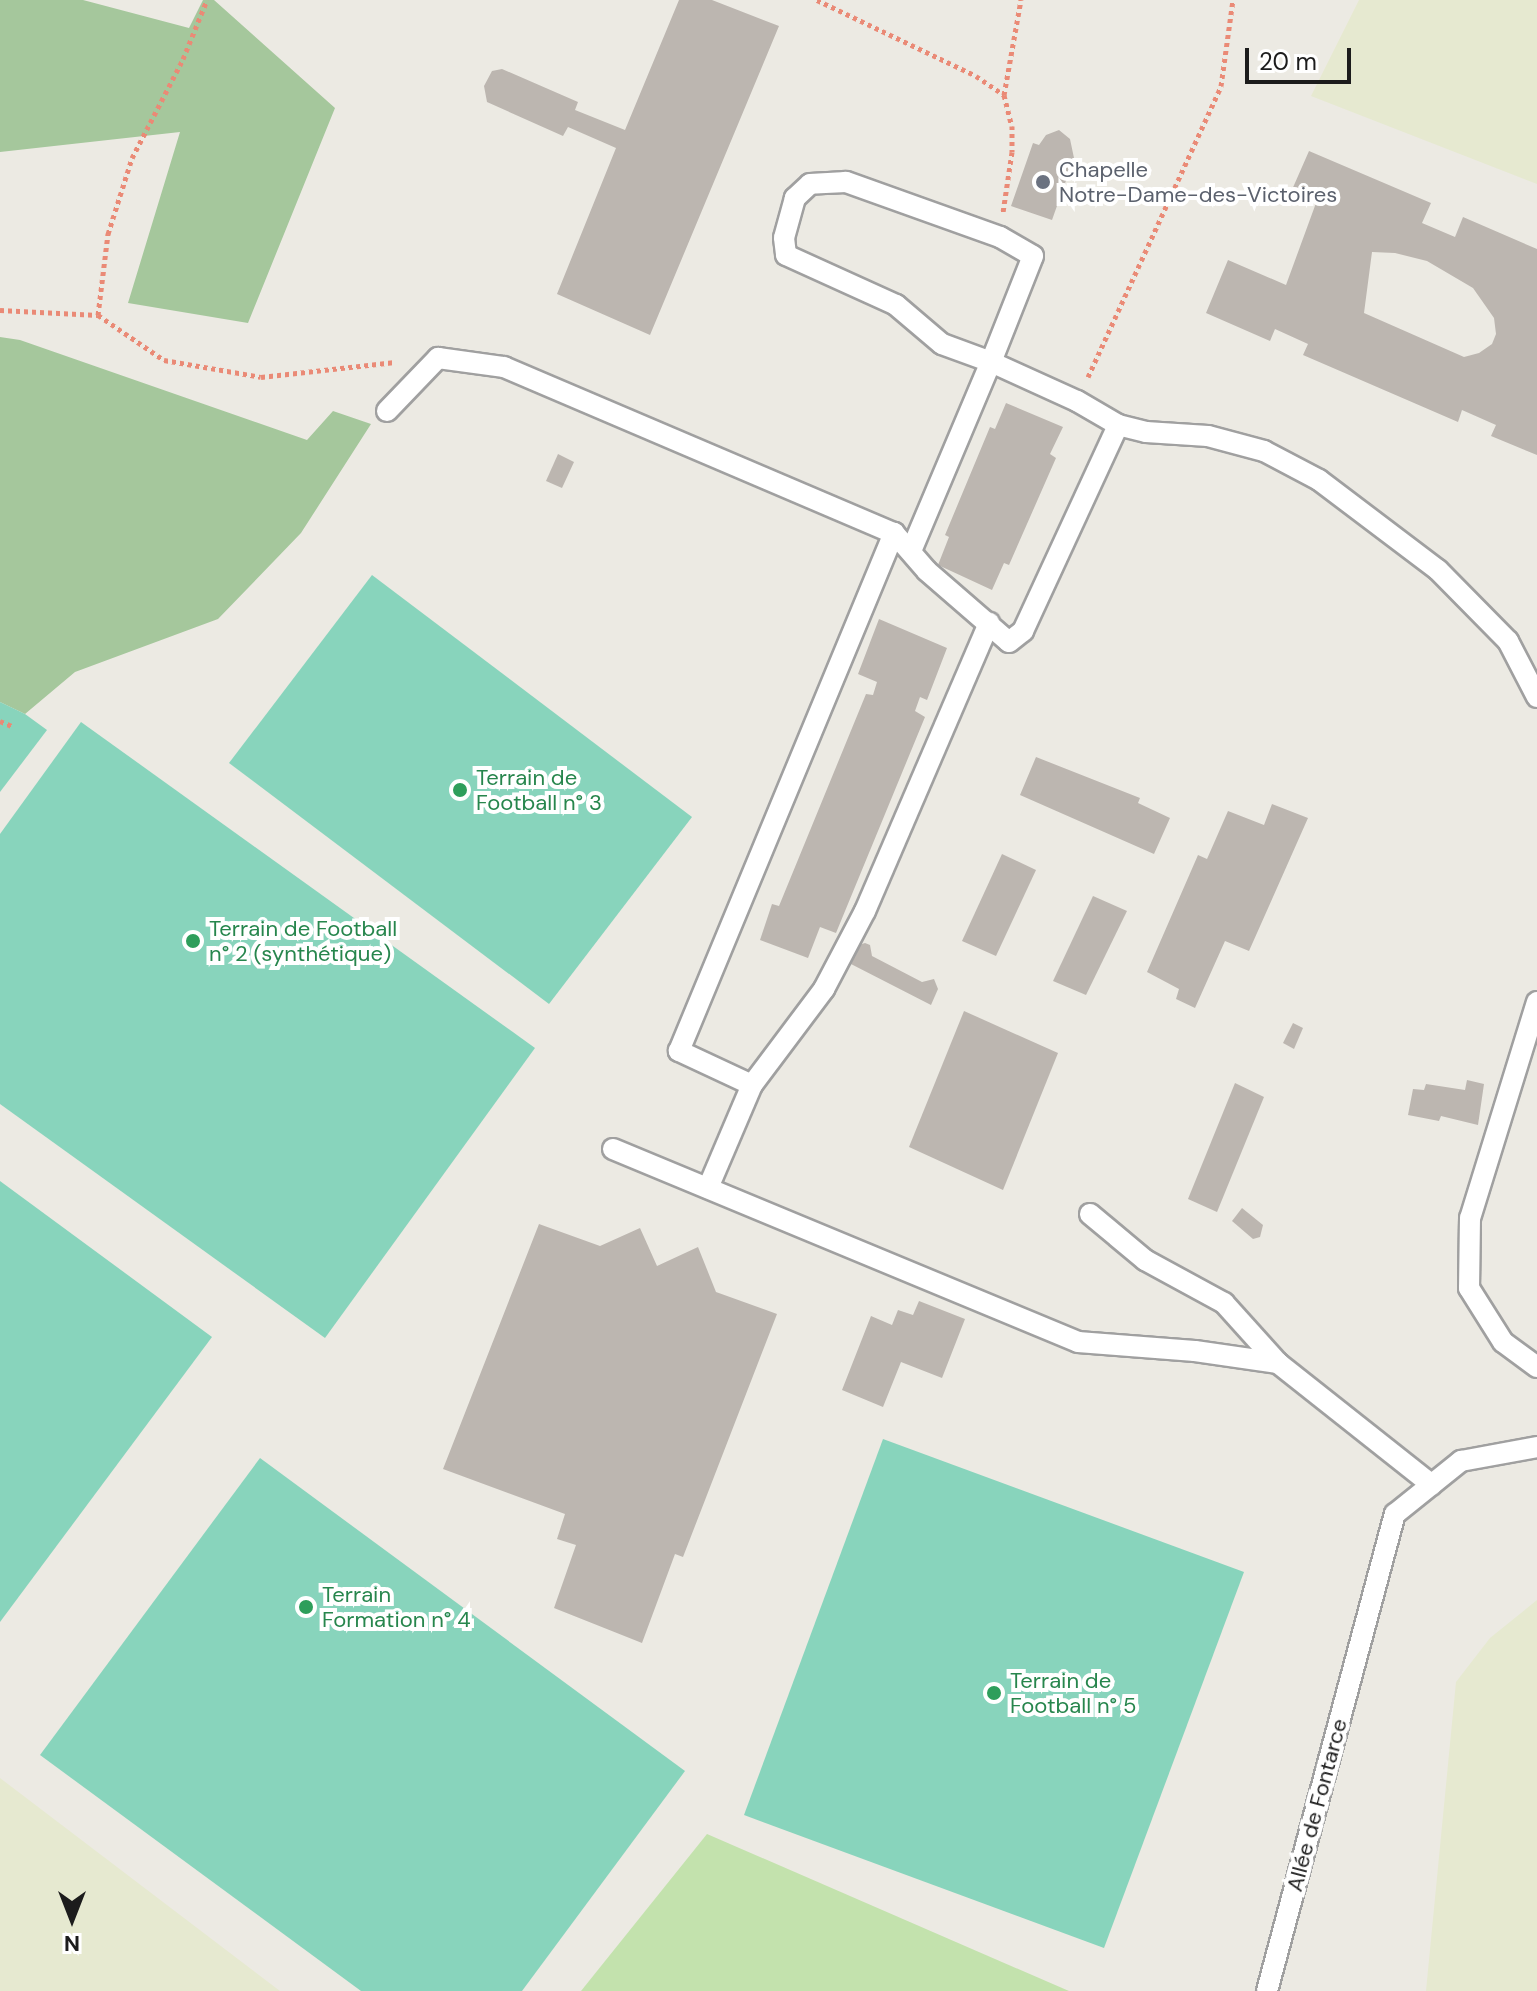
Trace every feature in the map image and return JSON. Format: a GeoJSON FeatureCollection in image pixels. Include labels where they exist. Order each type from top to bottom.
{"type":"FeatureCollection","features":[{"type":"Feature","properties":{"kind":"lane"},"geometry":{"type":"LineString","coordinates":[[911,551],[991,362],[1033,256],[1000,237],[846,182],[810,184],[795,198],[784,238],[786,255],[896,305],[942,344],[991,362],[1077,401],[1118,425],[1146,432],[1208,436],[1264,451],[1319,480],[1438,570],[1508,641],[1537,697]]}},
{"type":"Feature","properties":{"kind":"lane"},"geometry":{"type":"LineString","coordinates":[[387,411],[438,358],[504,367],[894,533],[927,571],[1009,642],[1023,631],[1118,425]]}},
{"type":"Feature","properties":{"kind":"lane"},"geometry":{"type":"LineString","coordinates":[[752,1085],[679,1051],[894,533]]}},
{"type":"Feature","properties":{"kind":"lane"},"geometry":{"type":"LineString","coordinates":[[708,1188],[752,1085],[824,989],[865,911],[989,623]]}},
{"type":"Feature","properties":{"kind":"lane"},"geometry":{"type":"LineString","coordinates":[[1537,1002],[1470,1218],[1469,1288],[1503,1342],[1537,1367]]}},
{"type":"Feature","properties":{"kind":"lane"},"geometry":{"type":"LineString","coordinates":[[613,1149],[1078,1342],[1195,1351],[1278,1363]]}},
{"type":"Feature","properties":{"kind":"lane"},"geometry":{"type":"LineString","coordinates":[[1090,1214],[1145,1260],[1224,1303],[1278,1363],[1432,1485]]}},
{"type":"Feature","properties":{"kind":"lane","name":"Allée de Fontarce"},"geometry":{"type":"LineString","coordinates":[[1267,1991],[1395,1514],[1461,1461],[1537,1447]]}},
{"type":"Feature","properties":{"kind":"path"},"geometry":{"type":"LineString","coordinates":[[98,315],[108,234],[132,158],[183,59],[207,0]]}},
{"type":"Feature","properties":{"kind":"path"},"geometry":{"type":"LineString","coordinates":[[817,0],[976,76],[1004,95]]}},
{"type":"Feature","properties":{"kind":"path"},"geometry":{"type":"LineString","coordinates":[[1000,237],[1012,152],[1012,126],[1004,95],[1021,0]]}},
{"type":"Feature","properties":{"kind":"path"},"geometry":{"type":"LineString","coordinates":[[1077,401],[1221,86],[1233,0]]}},
{"type":"Feature","properties":{"kind":"path"},"geometry":{"type":"LineString","coordinates":[[0,310],[98,315],[164,360],[261,377],[438,358]]}},
{"type":"Feature","properties":{"kind":"path"},"geometry":{"type":"LineString","coordinates":[[0,721],[14,727]]}},
{"type":"Feature","properties":{"kind":"green space"},"geometry":{"type":"Polygon","coordinates":[[[0,0],[83,0],[189,28],[203,0],[214,0],[335,108],[248,323],[128,303],[180,132],[0,152],[0,0]]]}},
{"type":"Feature","properties":{"kind":"green space"},"geometry":{"type":"Polygon","coordinates":[[[1359,0],[1537,0],[1537,184],[1311,96],[1359,0]]]}},
{"type":"Feature","properties":{"kind":"green space"},"geometry":{"type":"Polygon","coordinates":[[[0,337],[20,340],[307,440],[333,411],[371,424],[301,533],[218,619],[75,672],[25,714],[0,702],[0,337]]]}},
{"type":"Feature","properties":{"kind":"green space","name":"Terrain de Football n° 3"},"geometry":{"type":"Polygon","coordinates":[[[372,575],[692,817],[549,1004],[229,763],[372,575]]]}},
{"type":"Feature","properties":{"kind":"green space"},"geometry":{"type":"Polygon","coordinates":[[[0,702],[25,714],[47,730],[0,792],[0,702]]]}},
{"type":"Feature","properties":{"kind":"green space","name":"Terrain de Football n° 2 (synthétique)"},"geometry":{"type":"Polygon","coordinates":[[[81,722],[535,1048],[325,1338],[0,1104],[0,834],[81,722]]]}},
{"type":"Feature","properties":{"kind":"green space"},"geometry":{"type":"Polygon","coordinates":[[[0,1181],[212,1337],[0,1622],[0,1181]]]}},
{"type":"Feature","properties":{"kind":"green space","name":"Terrain de Football n° 5"},"geometry":{"type":"Polygon","coordinates":[[[883,1439],[1244,1572],[1104,1948],[744,1815],[883,1439]]]}},
{"type":"Feature","properties":{"kind":"green space","name":"Terrain Formation n° 4"},"geometry":{"type":"Polygon","coordinates":[[[260,1458],[685,1771],[522,1991],[361,1991],[40,1755],[260,1458]]]}},
{"type":"Feature","properties":{"kind":"green space"},"geometry":{"type":"Polygon","coordinates":[[[1537,1600],[1537,1991],[1426,1991],[1456,1682],[1490,1638],[1537,1600]]]}},
{"type":"Feature","properties":{"kind":"green space"},"geometry":{"type":"Polygon","coordinates":[[[0,1778],[280,1991],[0,1991],[0,1778]]]}},
{"type":"Feature","properties":{"kind":"green space"},"geometry":{"type":"Polygon","coordinates":[[[707,1834],[1069,1991],[581,1991],[707,1834]]]}},
{"type":"Feature","properties":{"kind":"building"},"geometry":{"type":"Polygon","coordinates":[[[679,0],[712,0],[779,26],[650,335],[557,294],[616,148],[568,127],[563,136],[487,102],[484,86],[492,71],[502,69],[578,102],[575,110],[625,130],[679,0]]]}},
{"type":"Feature","properties":{"kind":"building","name":"Chapelle Notre-Dame-des-Victoires"},"geometry":{"type":"Polygon","coordinates":[[[1059,130],[1070,139],[1074,158],[1052,220],[1011,206],[1033,143],[1039,145],[1046,135],[1059,130]]]}},
{"type":"Feature","properties":{"kind":"building"},"geometry":{"type":"Polygon","coordinates":[[[1309,151],[1431,203],[1422,223],[1455,237],[1463,217],[1537,249],[1537,455],[1491,436],[1496,425],[1462,410],[1458,422],[1303,355],[1308,344],[1275,329],[1270,341],[1206,313],[1228,260],[1286,285],[1316,203],[1291,192],[1309,151]],[[1372,252],[1364,313],[1464,357],[1479,353],[1492,344],[1496,334],[1494,318],[1473,288],[1427,261],[1395,253],[1372,252]]]}},
{"type":"Feature","properties":{"kind":"building"},"geometry":{"type":"Polygon","coordinates":[[[1006,403],[1063,427],[1050,454],[1056,458],[1009,565],[1004,563],[992,590],[938,565],[949,537],[945,535],[990,427],[995,429],[1006,403]]]}},
{"type":"Feature","properties":{"kind":"building"},"geometry":{"type":"Polygon","coordinates":[[[558,454],[574,462],[562,488],[546,481],[558,454]]]}},
{"type":"Feature","properties":{"kind":"building"},"geometry":{"type":"Polygon","coordinates":[[[879,619],[947,648],[927,700],[920,697],[915,711],[925,717],[836,933],[820,927],[808,958],[760,940],[772,904],[779,906],[866,694],[873,695],[877,682],[858,674],[879,619]]]}},
{"type":"Feature","properties":{"kind":"building"},"geometry":{"type":"Polygon","coordinates":[[[1036,757],[1140,798],[1138,803],[1170,818],[1154,854],[1020,795],[1036,757]]]}},
{"type":"Feature","properties":{"kind":"building"},"geometry":{"type":"Polygon","coordinates":[[[1272,804],[1308,818],[1249,951],[1225,941],[1195,1008],[1176,999],[1179,989],[1147,972],[1198,855],[1207,859],[1228,811],[1264,825],[1272,804]]]}},
{"type":"Feature","properties":{"kind":"building"},"geometry":{"type":"Polygon","coordinates":[[[1002,854],[1036,870],[996,956],[962,941],[1002,854]]]}},
{"type":"Feature","properties":{"kind":"building"},"geometry":{"type":"Polygon","coordinates":[[[1093,896],[1127,911],[1086,995],[1053,981],[1093,896]]]}},
{"type":"Feature","properties":{"kind":"building"},"geometry":{"type":"Polygon","coordinates":[[[859,945],[870,945],[872,956],[922,982],[934,979],[938,989],[931,1005],[849,963],[859,945]]]}},
{"type":"Feature","properties":{"kind":"building"},"geometry":{"type":"Polygon","coordinates":[[[964,1011],[1058,1053],[1003,1190],[909,1147],[964,1011]]]}},
{"type":"Feature","properties":{"kind":"building"},"geometry":{"type":"Polygon","coordinates":[[[1293,1023],[1303,1028],[1294,1049],[1283,1043],[1293,1023]]]}},
{"type":"Feature","properties":{"kind":"building"},"geometry":{"type":"Polygon","coordinates":[[[1467,1080],[1484,1084],[1478,1125],[1441,1116],[1439,1121],[1408,1115],[1413,1089],[1424,1090],[1426,1084],[1465,1090],[1467,1080]]]}},
{"type":"Feature","properties":{"kind":"building"},"geometry":{"type":"Polygon","coordinates":[[[1235,1083],[1264,1097],[1217,1212],[1188,1199],[1235,1083]]]}},
{"type":"Feature","properties":{"kind":"building"},"geometry":{"type":"Polygon","coordinates":[[[1242,1208],[1263,1225],[1260,1237],[1253,1239],[1232,1221],[1242,1208]]]}},
{"type":"Feature","properties":{"kind":"building"},"geometry":{"type":"Polygon","coordinates":[[[539,1224],[600,1246],[640,1228],[657,1266],[698,1247],[716,1292],[777,1314],[683,1557],[675,1554],[642,1643],[554,1608],[576,1545],[557,1539],[565,1514],[443,1469],[539,1224]]]}},
{"type":"Feature","properties":{"kind":"building"},"geometry":{"type":"Polygon","coordinates":[[[919,1301],[965,1319],[942,1378],[901,1362],[883,1407],[842,1390],[871,1316],[892,1325],[898,1310],[913,1315],[919,1301]]]}},
{"type":"Feature","properties":{"kind":"place","name":"Chapelle Notre-Dame-des-Victoires"},"geometry":{"type":"Point","coordinates":[1043,182]}},
{"type":"Feature","properties":{"kind":"place","name":"Terrain de Football n° 3"},"geometry":{"type":"Point","coordinates":[460,790]}},
{"type":"Feature","properties":{"kind":"place","name":"Terrain de Football n° 2 (synthétique)"},"geometry":{"type":"Point","coordinates":[193,941]}},
{"type":"Feature","properties":{"kind":"place","name":"Terrain Formation n° 4"},"geometry":{"type":"Point","coordinates":[306,1607]}},
{"type":"Feature","properties":{"kind":"place","name":"Terrain de Football n° 5"},"geometry":{"type":"Point","coordinates":[994,1693]}}]}
